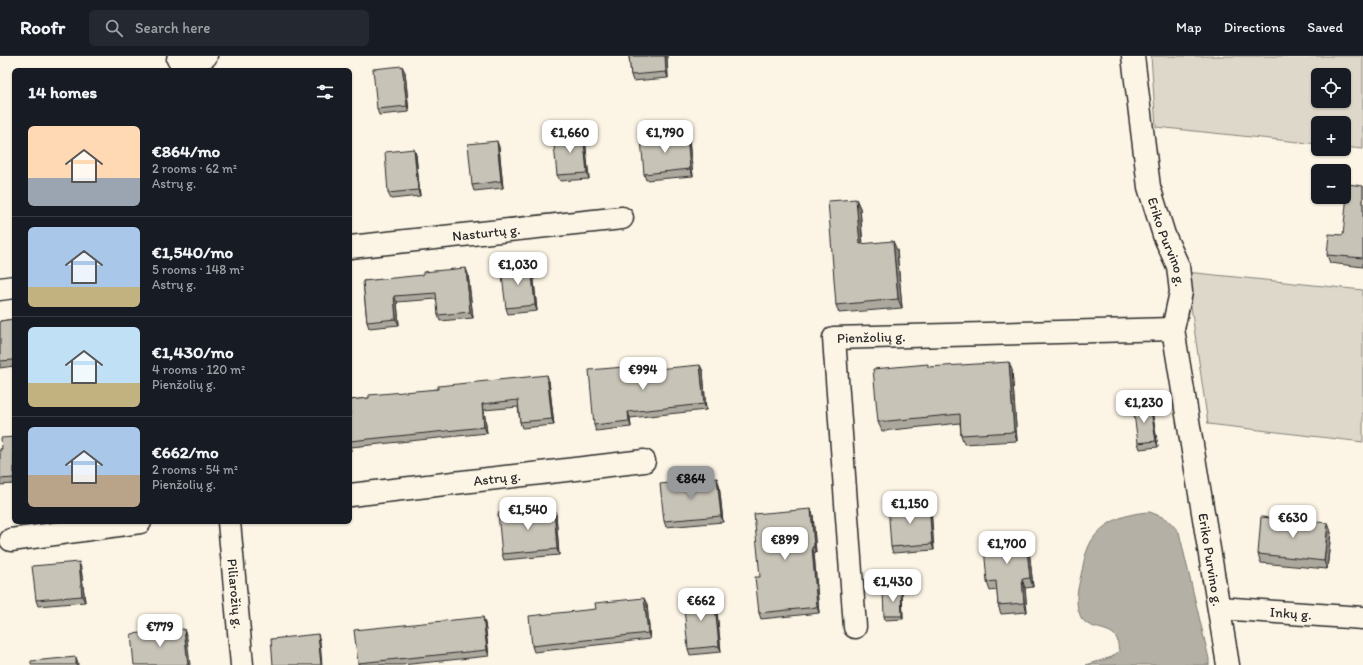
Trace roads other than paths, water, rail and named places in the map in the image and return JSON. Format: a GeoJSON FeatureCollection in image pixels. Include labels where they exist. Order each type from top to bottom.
{"type":"FeatureCollection","features":[{"type":"Feature","properties":{"kind":"street"},"geometry":{"type":"LineString","coordinates":[[178,62],[206,56]]}},
{"type":"Feature","properties":{"kind":"street","name":"Eriko Purvino g."},"geometry":{"type":"LineString","coordinates":[[1133,56],[1149,187],[1164,235],[1178,266],[1181,292],[1173,329],[1228,665]]}},
{"type":"Feature","properties":{"kind":"street","name":"Nasturtų g."},"geometry":{"type":"LineString","coordinates":[[352,247],[622,218]]}},
{"type":"Feature","properties":{"kind":"street"},"geometry":{"type":"LineString","coordinates":[[0,289],[12,288]]}},
{"type":"Feature","properties":{"kind":"street","name":"Pienžolių g."},"geometry":{"type":"LineString","coordinates":[[855,626],[834,338],[1173,329]]}},
{"type":"Feature","properties":{"kind":"street","name":"Astrų g."},"geometry":{"type":"LineString","coordinates":[[352,495],[644,461]]}},
{"type":"Feature","properties":{"kind":"street"},"geometry":{"type":"LineString","coordinates":[[12,540],[126,524]]}},
{"type":"Feature","properties":{"kind":"street","name":"Piliarožių g."},"geometry":{"type":"LineString","coordinates":[[229,524],[242,665]]}},
{"type":"Feature","properties":{"kind":"street","name":"Inkų g."},"geometry":{"type":"LineString","coordinates":[[1219,608],[1363,618]]}}]}
